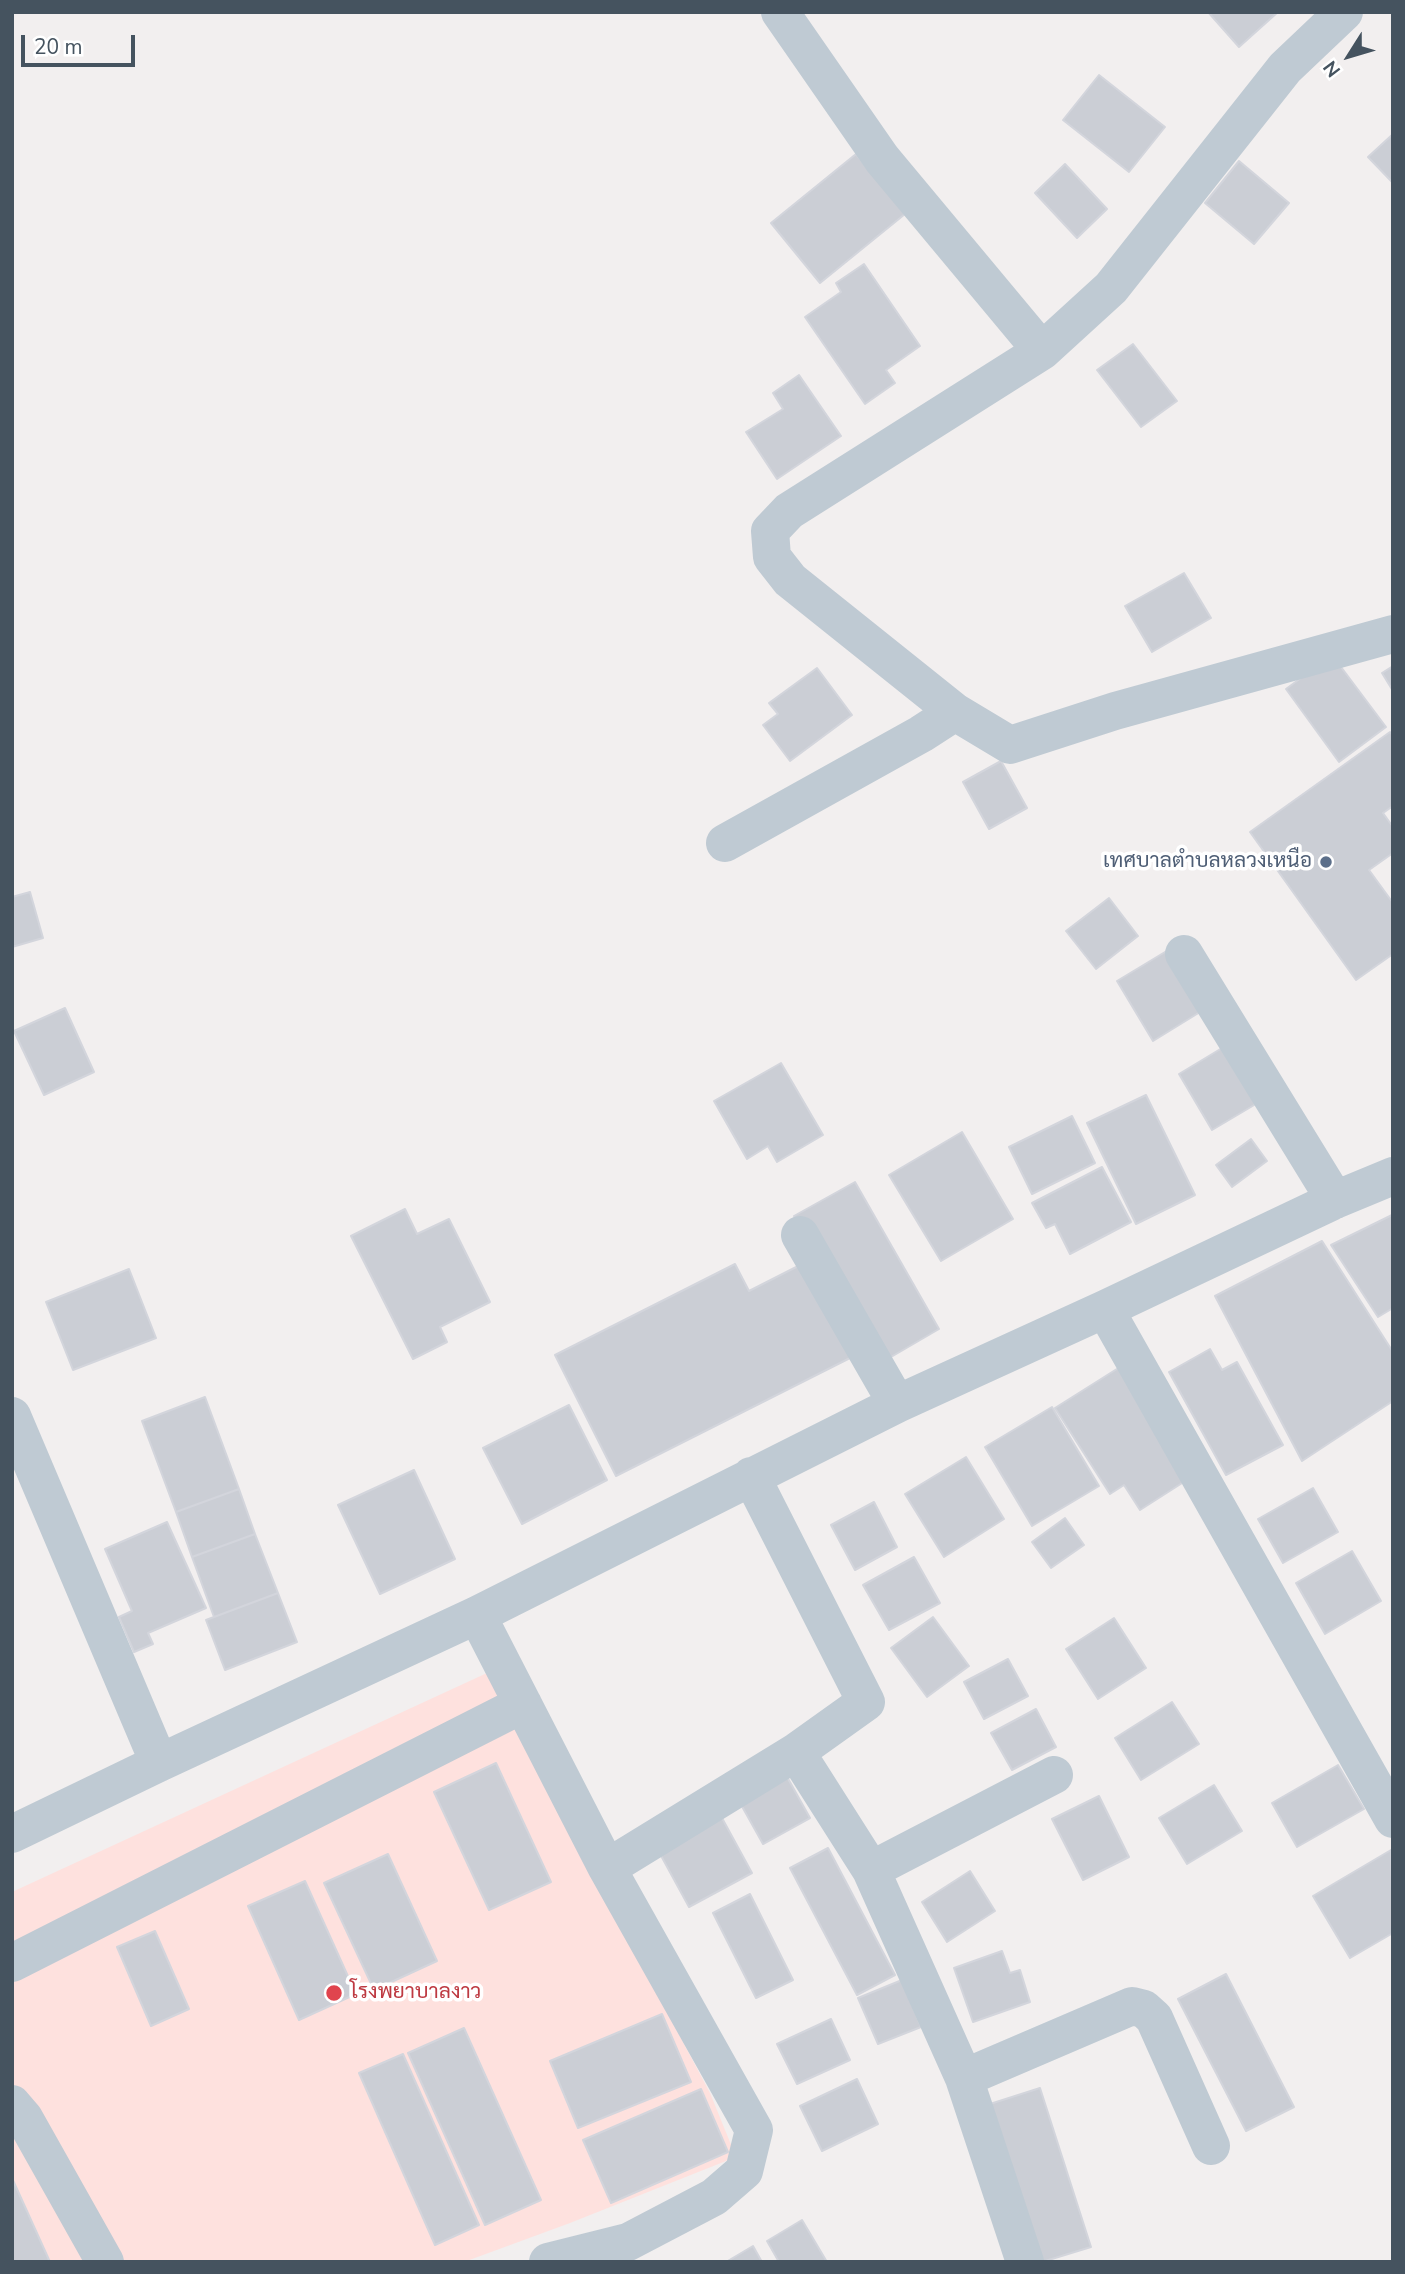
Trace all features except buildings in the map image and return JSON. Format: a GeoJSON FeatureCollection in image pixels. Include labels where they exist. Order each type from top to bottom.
{"type":"FeatureCollection","features":[{"type":"Feature","properties":{"kind":"street"},"geometry":{"type":"LineString","coordinates":[[780,12],[882,159],[1042,351]]}},
{"type":"Feature","properties":{"kind":"street"},"geometry":{"type":"LineString","coordinates":[[1345,12],[1285,68],[1111,288],[1042,351],[789,510],[770,531],[772,557],[790,580],[955,712],[1010,745],[1115,711],[1393,635]]}},
{"type":"Feature","properties":{"kind":"street"},"geometry":{"type":"LineString","coordinates":[[725,843],[955,712]]}},
{"type":"Feature","properties":{"kind":"street"},"geometry":{"type":"LineString","coordinates":[[1184,954],[1335,1200]]}},
{"type":"Feature","properties":{"kind":"street"},"geometry":{"type":"LineString","coordinates":[[12,1834],[477,1615],[897,1404],[1335,1200],[1393,1176]]}},
{"type":"Feature","properties":{"kind":"street"},"geometry":{"type":"LineString","coordinates":[[800,1235],[897,1404]]}},
{"type":"Feature","properties":{"kind":"street"},"geometry":{"type":"LineString","coordinates":[[1105,1309],[1393,1819]]}},
{"type":"Feature","properties":{"kind":"street"},"geometry":{"type":"LineString","coordinates":[[12,1416],[159,1763]]}},
{"type":"Feature","properties":{"kind":"street"},"geometry":{"type":"LineString","coordinates":[[607,1868],[796,1752],[866,1702],[751,1476]]}},
{"type":"Feature","properties":{"kind":"street"},"geometry":{"type":"LineString","coordinates":[[477,1615],[607,1868],[754,2130],[744,2171],[714,2197],[628,2242],[548,2262]]}},
{"type":"Feature","properties":{"kind":"street"},"geometry":{"type":"LineString","coordinates":[[12,1963],[523,1703]]}},
{"type":"Feature","properties":{"kind":"street"},"geometry":{"type":"LineString","coordinates":[[796,1752],[871,1870],[964,2078],[1025,2262]]}},
{"type":"Feature","properties":{"kind":"street"},"geometry":{"type":"LineString","coordinates":[[871,1870],[1054,1775]]}},
{"type":"Feature","properties":{"kind":"street"},"geometry":{"type":"LineString","coordinates":[[964,2078],[1132,2006],[1144,2009],[1154,2018],[1211,2146]]}},
{"type":"Feature","properties":{"kind":"street"},"geometry":{"type":"LineString","coordinates":[[12,2104],[24,2118],[105,2262]]}},
{"type":"Feature","properties":{"kind":"shaded area","name":"โรงพยาบาลงาว"},"geometry":{"type":"Polygon","coordinates":[[[487,1673],[710,2093],[736,2157],[464,2262],[39,2262],[12,2199],[12,1892],[487,1673]]]}},
{"type":"Feature","properties":{"kind":"place","name":"เทศบาลตำบลหลวงเหนือ"},"geometry":{"type":"Point","coordinates":[1326,862]}},
{"type":"Feature","properties":{"kind":"place","name":"โรงพยาบาลงาว"},"geometry":{"type":"Point","coordinates":[334,1993]}}]}
